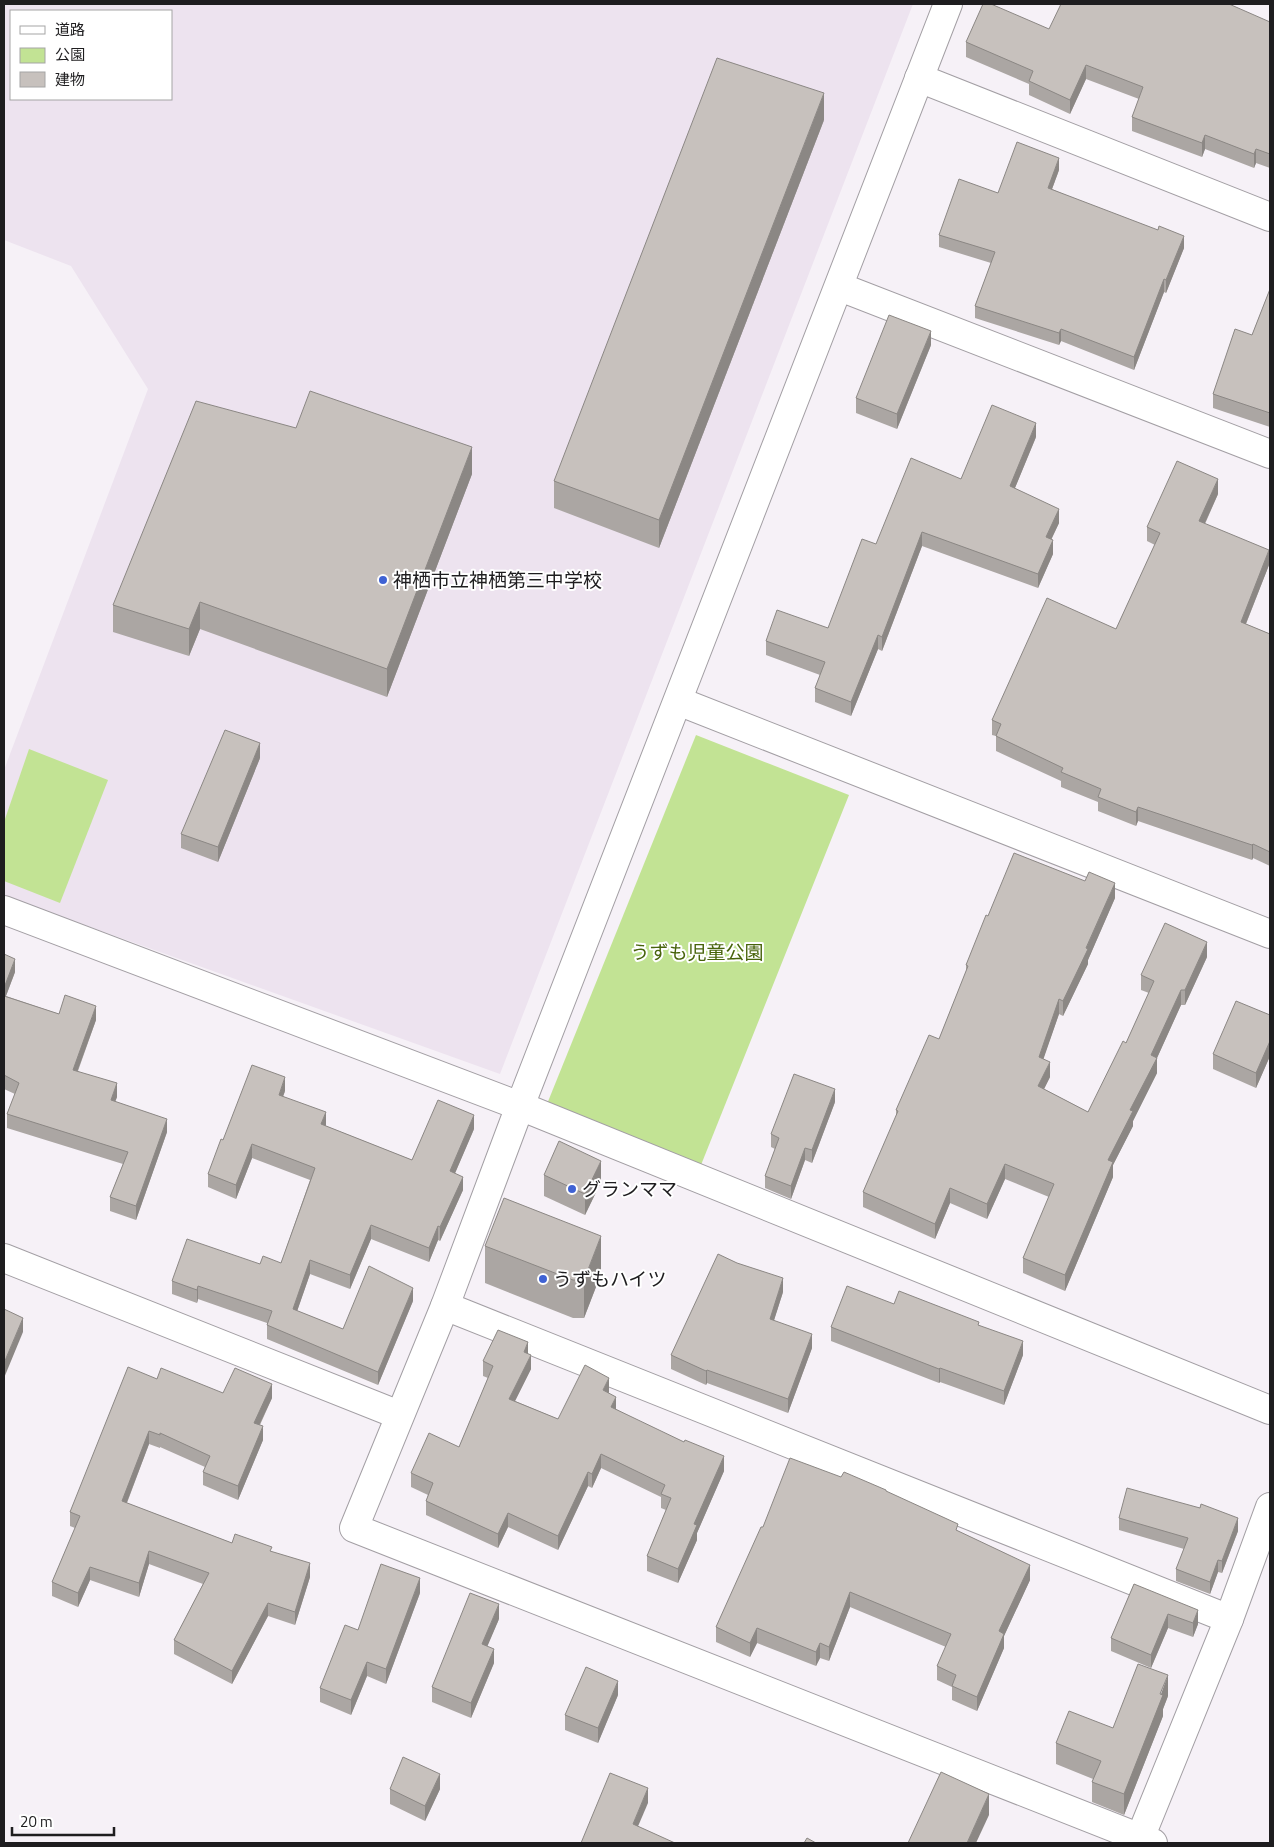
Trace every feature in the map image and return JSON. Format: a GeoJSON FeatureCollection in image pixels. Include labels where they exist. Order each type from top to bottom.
{"type":"FeatureCollection","features":[{"type":"Feature","properties":{"kind":"street"},"geometry":{"type":"LineString","coordinates":[[948,4],[520,1106],[445,1306],[354,1528],[1144,1842],[1270,1507]]}},
{"type":"Feature","properties":{"kind":"street"},"geometry":{"type":"LineString","coordinates":[[919,78],[1270,217]]}},
{"type":"Feature","properties":{"kind":"street"},"geometry":{"type":"LineString","coordinates":[[840,286],[1270,454]]}},
{"type":"Feature","properties":{"kind":"street"},"geometry":{"type":"LineString","coordinates":[[678,701],[1270,934]]}},
{"type":"Feature","properties":{"kind":"street"},"geometry":{"type":"LineString","coordinates":[[4,910],[520,1106],[1270,1410]]}},
{"type":"Feature","properties":{"kind":"street"},"geometry":{"type":"LineString","coordinates":[[4,1258],[399,1415]]}},
{"type":"Feature","properties":{"kind":"street"},"geometry":{"type":"LineString","coordinates":[[445,1306],[1229,1619]]}},
{"type":"Feature","properties":{"kind":"shaded area","name":"神栖市立神栖第三中学校"},"geometry":{"type":"Polygon","coordinates":[[[4,4],[913,4],[500,1074],[4,896],[4,770],[148,389],[71,266],[4,240],[4,4]]]}},
{"type":"Feature","properties":{"kind":"green space","name":"うずも児童公園"},"geometry":{"type":"Polygon","coordinates":[[[696,735],[849,795],[701,1165],[547,1104],[696,735]]]}},
{"type":"Feature","properties":{"kind":"green space"},"geometry":{"type":"Polygon","coordinates":[[[29,749],[108,780],[60,903],[4,881],[4,822],[29,749]]]}},
{"type":"Feature","properties":{"kind":"building"},"geometry":{"type":"Polygon","coordinates":[[[983,4],[991,4],[1049,29],[1061,4],[1229,4],[1270,22],[1270,154],[1256,149],[1254,154],[1205,135],[1202,143],[1132,117],[1143,87],[1086,65],[1070,100],[1029,81],[1033,71],[966,42],[983,4]]]}},
{"type":"Feature","properties":{"kind":"building"},"geometry":{"type":"Polygon","coordinates":[[[717,58],[824,93],[659,520],[554,481],[717,58]]]}},
{"type":"Feature","properties":{"kind":"building"},"geometry":{"type":"Polygon","coordinates":[[[1017,142],[1059,158],[1048,188],[1158,230],[1159,226],[1184,236],[1166,280],[1164,279],[1134,357],[1061,329],[1059,333],[975,306],[995,252],[939,235],[959,179],[998,193],[1017,142]]]}},
{"type":"Feature","properties":{"kind":"building"},"geometry":{"type":"Polygon","coordinates":[[[1270,289],[1270,413],[1213,394],[1235,329],[1252,335],[1270,289]]]}},
{"type":"Feature","properties":{"kind":"building"},"geometry":{"type":"Polygon","coordinates":[[[889,315],[931,331],[897,414],[856,398],[889,315]]]}},
{"type":"Feature","properties":{"kind":"building"},"geometry":{"type":"Polygon","coordinates":[[[310,391],[472,447],[387,669],[200,602],[189,629],[113,605],[196,401],[296,428],[310,391]]]}},
{"type":"Feature","properties":{"kind":"building"},"geometry":{"type":"Polygon","coordinates":[[[992,405],[1036,423],[1010,486],[1059,509],[1046,537],[1053,540],[1038,574],[922,532],[882,637],[878,635],[851,702],[815,688],[825,662],[766,641],[777,610],[828,628],[862,539],[876,544],[911,458],[961,479],[992,405]]]}},
{"type":"Feature","properties":{"kind":"building"},"geometry":{"type":"Polygon","coordinates":[[[1177,461],[1218,479],[1199,521],[1269,550],[1241,622],[1270,634],[1270,852],[1253,844],[1138,807],[1136,812],[1098,797],[1101,789],[1061,772],[1063,768],[996,736],[1001,724],[992,720],[1047,598],[1116,629],[1160,533],[1147,527],[1177,461]]]}},
{"type":"Feature","properties":{"kind":"building"},"geometry":{"type":"Polygon","coordinates":[[[225,730],[260,743],[218,847],[181,834],[225,730]]]}},
{"type":"Feature","properties":{"kind":"building"},"geometry":{"type":"Polygon","coordinates":[[[1014,853],[1085,881],[1089,872],[1115,883],[1086,948],[1088,949],[1063,1001],[1059,999],[1039,1057],[1050,1062],[1038,1086],[1088,1112],[1123,1041],[1126,1043],[1154,981],[1141,975],[1165,923],[1207,942],[1185,990],[1181,990],[1151,1055],[1157,1058],[1130,1110],[1133,1111],[1108,1160],[1113,1162],[1065,1275],[1023,1258],[1054,1184],[1005,1164],[987,1204],[950,1188],[935,1224],[863,1192],[929,1035],[939,1039],[986,915],[988,916],[1014,853]]]}},
{"type":"Feature","properties":{"kind":"building"},"geometry":{"type":"Polygon","coordinates":[[[4,954],[15,959],[4,988],[4,954]]]}},
{"type":"Feature","properties":{"kind":"building"},"geometry":{"type":"Polygon","coordinates":[[[65,995],[96,1006],[73,1070],[117,1083],[111,1100],[167,1119],[136,1206],[110,1197],[128,1152],[7,1114],[19,1083],[4,1075],[4,996],[59,1014],[65,995]]]}},
{"type":"Feature","properties":{"kind":"building"},"geometry":{"type":"Polygon","coordinates":[[[1236,1001],[1270,1015],[1270,1041],[1256,1073],[1213,1054],[1236,1001]]]}},
{"type":"Feature","properties":{"kind":"building"},"geometry":{"type":"Polygon","coordinates":[[[252,1065],[285,1077],[279,1095],[326,1112],[321,1124],[412,1160],[438,1100],[474,1115],[450,1171],[463,1177],[429,1248],[371,1225],[350,1275],[310,1260],[293,1309],[343,1329],[369,1266],[413,1288],[378,1372],[267,1325],[272,1311],[198,1286],[197,1290],[172,1281],[187,1239],[260,1264],[263,1256],[281,1263],[315,1168],[252,1144],[236,1185],[208,1174],[252,1065]]]}},
{"type":"Feature","properties":{"kind":"building"},"geometry":{"type":"Polygon","coordinates":[[[794,1074],[835,1089],[812,1150],[805,1148],[791,1186],[765,1176],[779,1138],[771,1134],[794,1074]]]}},
{"type":"Feature","properties":{"kind":"building"},"geometry":{"type":"Polygon","coordinates":[[[559,1141],[601,1161],[585,1194],[544,1175],[559,1141]]]}},
{"type":"Feature","properties":{"kind":"building"},"geometry":{"type":"Polygon","coordinates":[[[504,1198],[601,1236],[584,1280],[573,1280],[485,1246],[504,1198]]]}},
{"type":"Feature","properties":{"kind":"building"},"geometry":{"type":"Polygon","coordinates":[[[718,1254],[737,1263],[783,1278],[770,1319],[812,1334],[788,1399],[706,1371],[671,1355],[718,1254]]]}},
{"type":"Feature","properties":{"kind":"building"},"geometry":{"type":"Polygon","coordinates":[[[847,1286],[894,1304],[899,1291],[979,1322],[978,1325],[1023,1341],[1004,1391],[939,1369],[831,1327],[847,1286]]]}},
{"type":"Feature","properties":{"kind":"building"},"geometry":{"type":"Polygon","coordinates":[[[4,1309],[23,1318],[4,1363],[4,1309]]]}},
{"type":"Feature","properties":{"kind":"building"},"geometry":{"type":"Polygon","coordinates":[[[498,1330],[528,1342],[524,1352],[531,1355],[509,1399],[558,1419],[585,1365],[609,1378],[603,1390],[616,1397],[611,1407],[684,1442],[685,1440],[724,1456],[694,1524],[697,1525],[678,1569],[647,1556],[671,1498],[661,1494],[665,1485],[601,1454],[592,1474],[588,1472],[558,1536],[508,1513],[498,1534],[426,1501],[433,1483],[411,1473],[429,1433],[459,1447],[493,1366],[483,1361],[498,1330]]]}},
{"type":"Feature","properties":{"kind":"building"},"geometry":{"type":"Polygon","coordinates":[[[128,1367],[157,1379],[161,1368],[223,1393],[235,1368],[272,1384],[254,1423],[263,1426],[238,1486],[203,1472],[210,1456],[160,1433],[160,1435],[149,1431],[122,1501],[232,1543],[235,1534],[272,1547],[270,1551],[310,1563],[295,1612],[268,1603],[232,1671],[174,1640],[209,1573],[149,1551],[139,1583],[90,1567],[78,1593],[52,1582],[80,1516],[70,1512],[128,1367]]]}},
{"type":"Feature","properties":{"kind":"building"},"geometry":{"type":"Polygon","coordinates":[[[790,1458],[841,1477],[844,1472],[886,1490],[958,1524],[956,1530],[1030,1565],[999,1631],[1004,1634],[977,1697],[952,1686],[956,1675],[937,1666],[951,1634],[850,1592],[829,1647],[820,1643],[816,1652],[757,1628],[750,1643],[716,1627],[761,1527],[763,1527],[790,1458]]]}},
{"type":"Feature","properties":{"kind":"building"},"geometry":{"type":"Polygon","coordinates":[[[1127,1488],[1200,1508],[1201,1504],[1238,1518],[1222,1561],[1218,1560],[1210,1582],[1176,1569],[1188,1538],[1119,1518],[1127,1488]]]}},
{"type":"Feature","properties":{"kind":"building"},"geometry":{"type":"Polygon","coordinates":[[[381,1564],[420,1578],[386,1669],[367,1662],[351,1700],[320,1688],[345,1625],[358,1630],[381,1564]]]}},
{"type":"Feature","properties":{"kind":"building"},"geometry":{"type":"Polygon","coordinates":[[[1134,1584],[1198,1610],[1193,1623],[1168,1614],[1151,1655],[1111,1638],[1134,1584]]]}},
{"type":"Feature","properties":{"kind":"building"},"geometry":{"type":"Polygon","coordinates":[[[470,1593],[499,1604],[482,1644],[494,1649],[471,1703],[432,1687],[470,1593]]]}},
{"type":"Feature","properties":{"kind":"building"},"geometry":{"type":"Polygon","coordinates":[[[1138,1664],[1168,1675],[1160,1694],[1163,1695],[1124,1794],[1092,1782],[1101,1761],[1056,1743],[1069,1711],[1113,1728],[1138,1664]]]}},
{"type":"Feature","properties":{"kind":"building"},"geometry":{"type":"Polygon","coordinates":[[[586,1667],[618,1681],[598,1728],[565,1715],[586,1667]]]}},
{"type":"Feature","properties":{"kind":"building"},"geometry":{"type":"Polygon","coordinates":[[[403,1757],[440,1774],[425,1806],[390,1789],[403,1757]]]}},
{"type":"Feature","properties":{"kind":"building"},"geometry":{"type":"Polygon","coordinates":[[[941,1772],[989,1794],[967,1843],[908,1843],[941,1772]]]}},
{"type":"Feature","properties":{"kind":"building"},"geometry":{"type":"Polygon","coordinates":[[[610,1773],[648,1788],[633,1824],[675,1843],[581,1843],[610,1773]]]}},
{"type":"Feature","properties":{"kind":"building"},"geometry":{"type":"Polygon","coordinates":[[[807,1838],[816,1843],[804,1843],[807,1838]]]}},
{"type":"Feature","properties":{"kind":"place","name":"神栖市立神栖第三中学校"},"geometry":{"type":"Point","coordinates":[383,580]}},
{"type":"Feature","properties":{"kind":"place","name":"グランママ"},"geometry":{"type":"Point","coordinates":[572,1189]}},
{"type":"Feature","properties":{"kind":"place","name":"うずもハイツ"},"geometry":{"type":"Point","coordinates":[543,1279]}}]}
